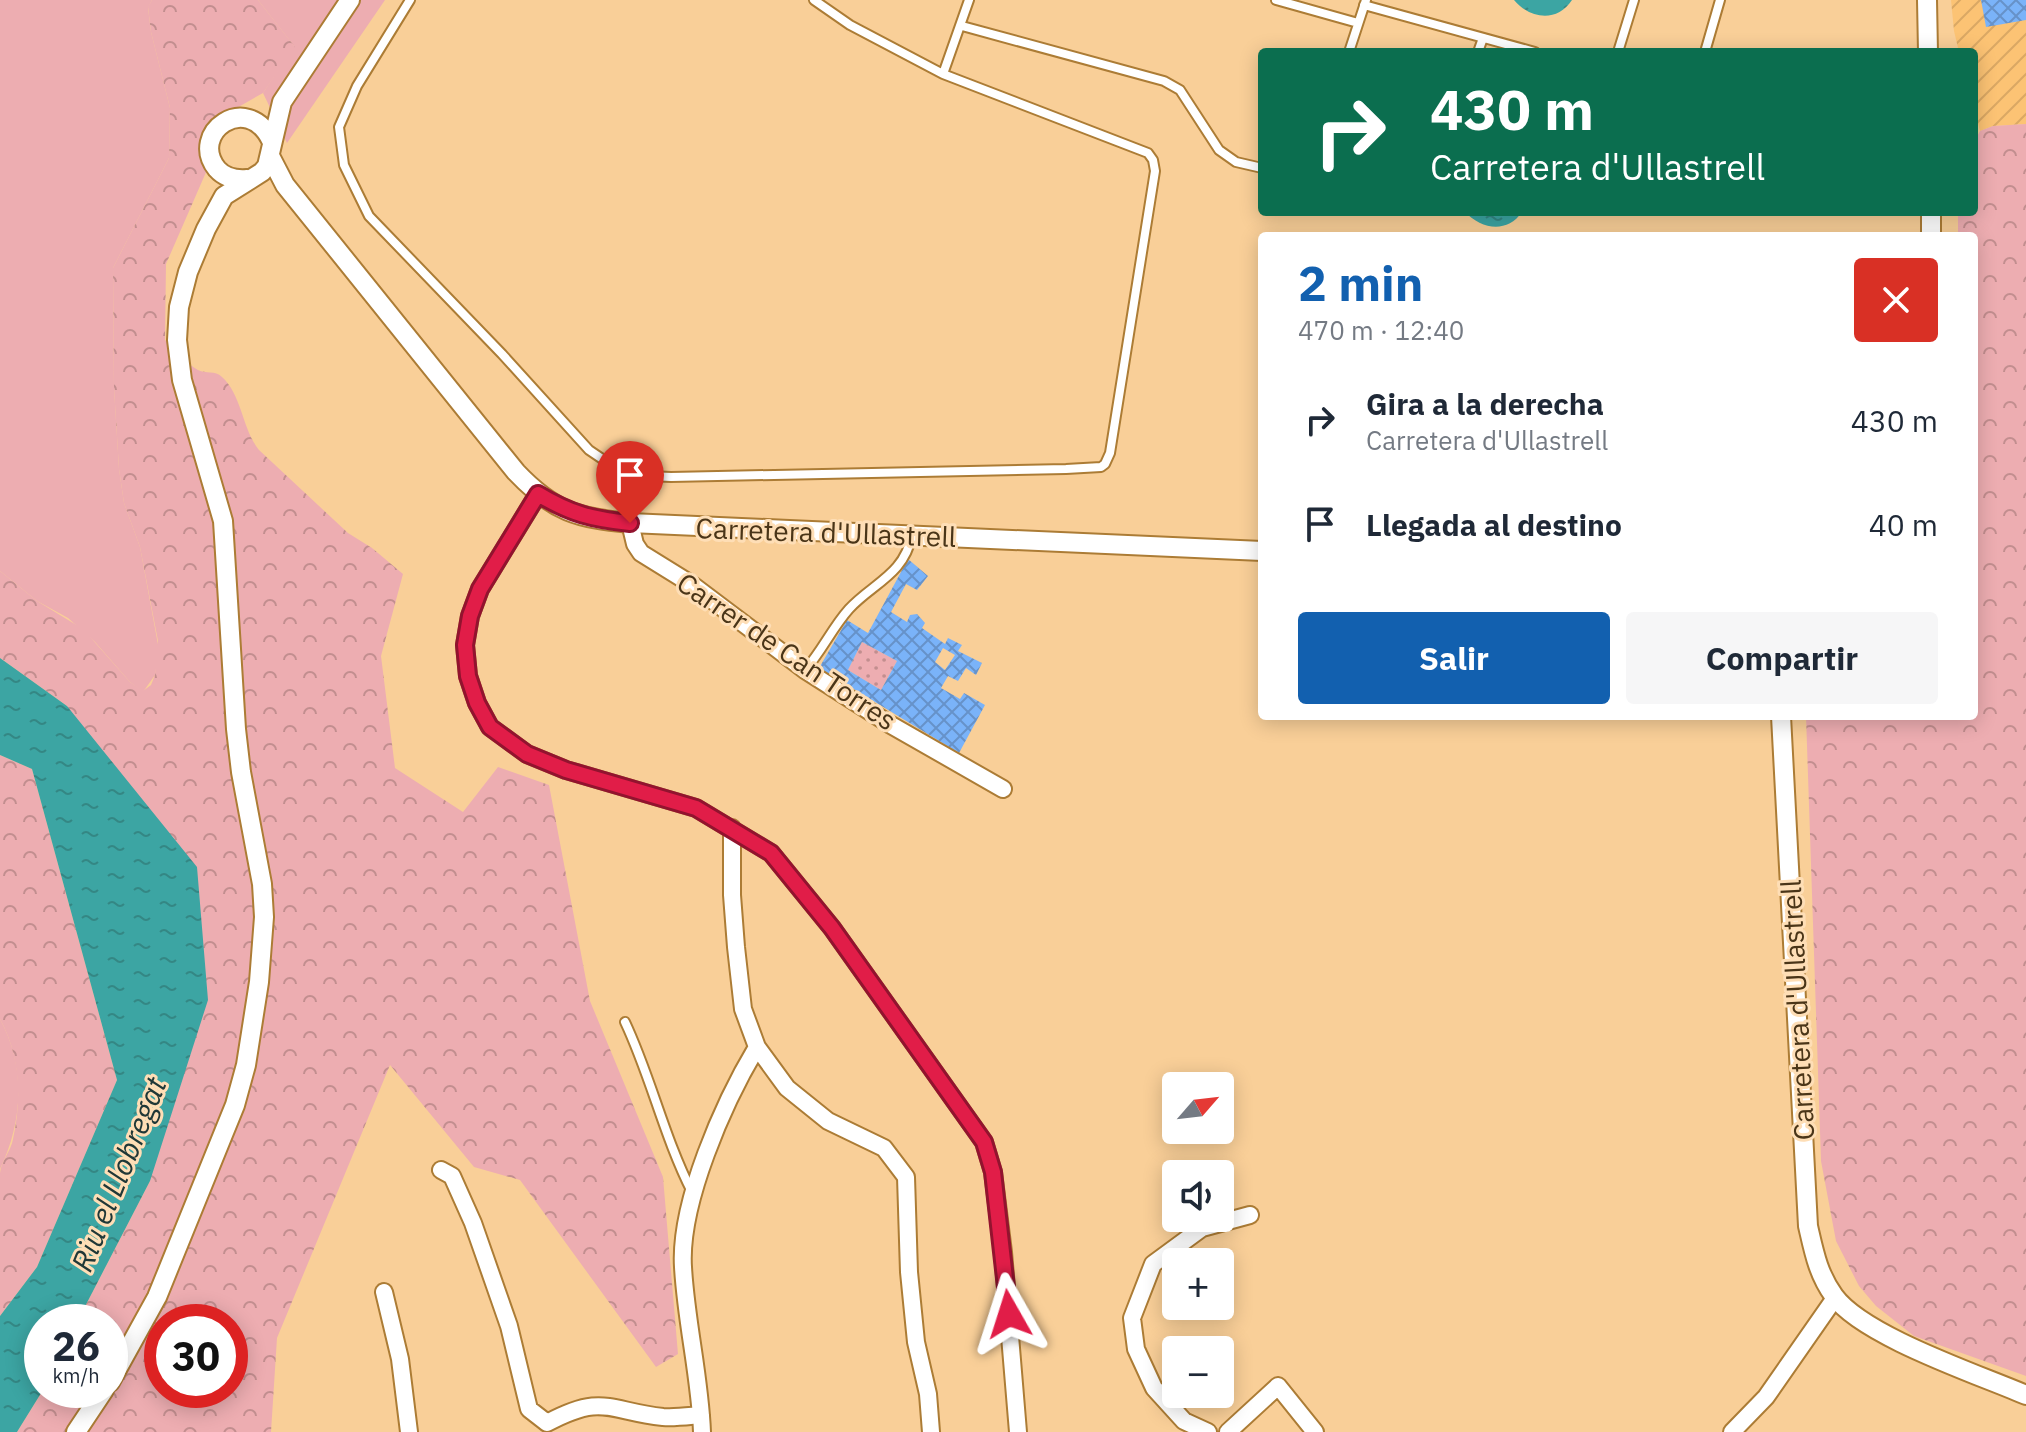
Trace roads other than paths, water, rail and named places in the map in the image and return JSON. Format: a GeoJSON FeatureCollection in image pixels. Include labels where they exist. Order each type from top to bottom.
{"type":"FeatureCollection","features":[{"type":"Feature","properties":{"kind":"street"},"geometry":{"type":"LineString","coordinates":[[128,1349],[157,1297],[235,1105],[251,1036],[263,950],[262,884],[236,729],[223,521],[182,380],[177,340],[179,307],[188,272],[224,196],[263,162],[282,102],[350,0]]}},
{"type":"Feature","properties":{"kind":"street"},"geometry":{"type":"LineString","coordinates":[[1927,0],[1928,48]]}},
{"type":"Feature","properties":{"kind":"street"},"geometry":{"type":"LineString","coordinates":[[224,196],[222,173],[210,150],[214,133],[219,126],[235,118],[253,119],[282,102]]}},
{"type":"Feature","properties":{"kind":"street"},"geometry":{"type":"LineString","coordinates":[[222,173],[238,180],[263,162],[267,131],[253,119]]}},
{"type":"Feature","properties":{"kind":"street","name":"Carretera d'Ullastrell"},"geometry":{"type":"LineString","coordinates":[[263,162],[285,185],[516,472],[538,494],[565,511],[590,519],[630,523],[1258,551]]}},
{"type":"Feature","properties":{"kind":"street"},"geometry":{"type":"LineString","coordinates":[[538,494],[480,589],[470,616],[465,645],[468,676],[477,703],[490,727],[527,754],[566,770],[696,808],[732,828],[771,853],[824,917],[984,1142],[993,1172],[1003,1252],[1018,1432]]}},
{"type":"Feature","properties":{"kind":"street","name":"Carrer de Can Torres"},"geometry":{"type":"LineString","coordinates":[[630,523],[635,544],[641,553],[691,584],[805,670],[891,725],[1003,789]]}},
{"type":"Feature","properties":{"kind":"street","name":"Carretera d'Ullastrell"},"geometry":{"type":"LineString","coordinates":[[1781,720],[1808,1226],[1818,1269],[1835,1298],[1875,1331],[2026,1395]]}},
{"type":"Feature","properties":{"kind":"street"},"geometry":{"type":"LineString","coordinates":[[732,828],[732,895],[743,1009],[757,1047],[787,1088],[828,1121],[884,1148],[906,1177],[909,1272],[916,1342],[928,1394],[931,1432]]}},
{"type":"Feature","properties":{"kind":"street"},"geometry":{"type":"LineString","coordinates":[[441,1170],[452,1176],[490,1269],[509,1326],[529,1409],[547,1423],[569,1411],[598,1404],[702,1424],[683,1264],[688,1209],[737,1081],[757,1047]]}},
{"type":"Feature","properties":{"kind":"street"},"geometry":{"type":"LineString","coordinates":[[1208,1432],[1184,1421],[1154,1388],[1136,1349],[1132,1318],[1153,1264],[1202,1228],[1250,1215]]}},
{"type":"Feature","properties":{"kind":"street"},"geometry":{"type":"LineString","coordinates":[[384,1292],[400,1359],[409,1432]]}},
{"type":"Feature","properties":{"kind":"street"},"geometry":{"type":"LineString","coordinates":[[1732,1432],[1766,1397],[1835,1298]]}},
{"type":"Feature","properties":{"kind":"street"},"geometry":{"type":"LineString","coordinates":[[1228,1432],[1278,1386],[1315,1432]]}},
{"type":"Feature","properties":{"kind":"street"},"geometry":{"type":"LineString","coordinates":[[76,1432],[92,1408]]}},
{"type":"Feature","properties":{"kind":"lane"},"geometry":{"type":"LineString","coordinates":[[410,0],[357,86],[339,127],[344,165],[369,216],[589,450],[626,475],[671,477],[1101,467],[1110,453],[1152,186],[1153,160],[1148,153],[943,74],[850,25],[814,0]]}},
{"type":"Feature","properties":{"kind":"lane"},"geometry":{"type":"LineString","coordinates":[[943,74],[969,0]]}},
{"type":"Feature","properties":{"kind":"lane"},"geometry":{"type":"LineString","coordinates":[[1276,0],[1358,23]]}},
{"type":"Feature","properties":{"kind":"lane"},"geometry":{"type":"LineString","coordinates":[[1619,48],[1634,0]]}},
{"type":"Feature","properties":{"kind":"lane"},"geometry":{"type":"LineString","coordinates":[[1706,48],[1720,0]]}},
{"type":"Feature","properties":{"kind":"lane"},"geometry":{"type":"LineString","coordinates":[[1350,48],[1365,3],[1520,48]]}},
{"type":"Feature","properties":{"kind":"lane"},"geometry":{"type":"LineString","coordinates":[[962,26],[1164,81],[1180,90],[1219,150],[1236,162],[1258,167]]}},
{"type":"Feature","properties":{"kind":"lane"},"geometry":{"type":"LineString","coordinates":[[1479,48],[1483,38]]}},
{"type":"Feature","properties":{"kind":"lane"},"geometry":{"type":"LineString","coordinates":[[805,670],[851,607],[888,579],[909,550],[912,535]]}},
{"type":"Feature","properties":{"kind":"lane"},"geometry":{"type":"LineString","coordinates":[[625,1022],[668,1138],[693,1193]]}},
{"type":"Feature","properties":{"kind":"water"},"geometry":{"type":"Polygon","coordinates":[[[1514,0],[1572,0],[1559,12],[1543,16],[1528,11],[1514,0]]]}},
{"type":"Feature","properties":{"kind":"water"},"geometry":{"type":"Polygon","coordinates":[[[1469,216],[1519,216],[1509,224],[1494,227],[1469,216]]]}},
{"type":"Feature","properties":{"kind":"water","name":"Riu el Llobregat"},"geometry":{"type":"Polygon","coordinates":[[[0,658],[67,706],[197,867],[208,1000],[150,1181],[86,1304],[24,1304],[24,1408],[32,1408],[17,1432],[0,1432],[0,1316],[37,1267],[117,1080],[32,769],[0,755],[0,658]]]}}]}
